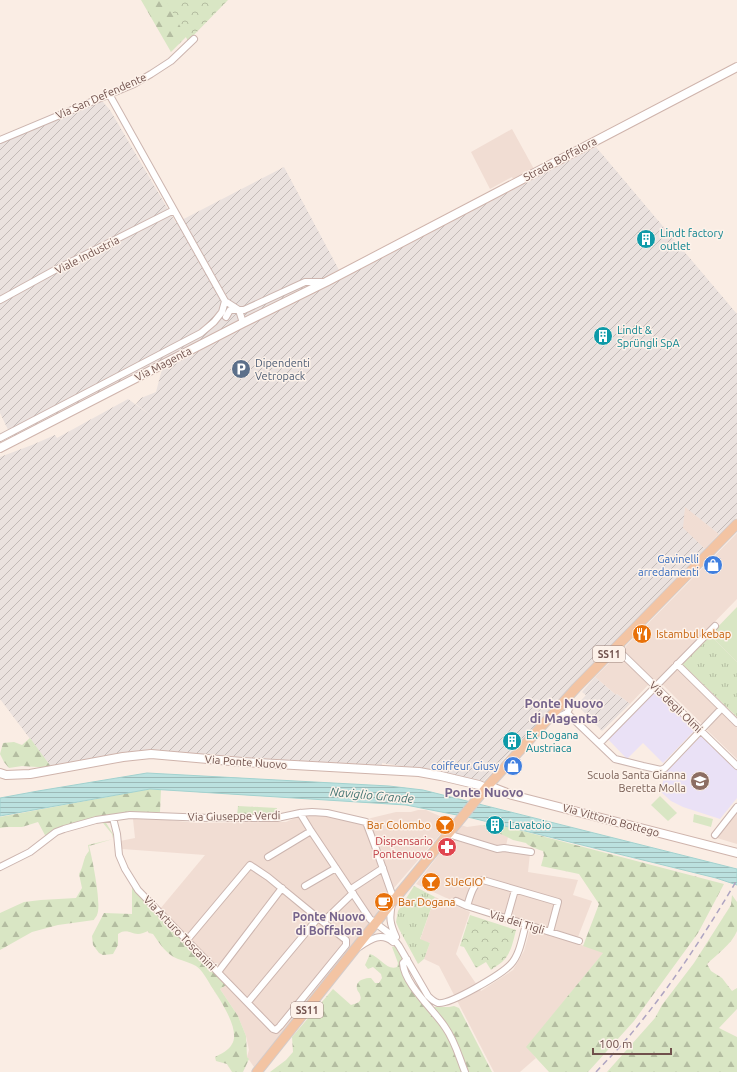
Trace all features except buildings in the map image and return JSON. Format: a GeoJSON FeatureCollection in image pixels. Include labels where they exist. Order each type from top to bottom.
{"type":"FeatureCollection","features":[{"type":"Feature","properties":{"kind":"main road","name":"SS11"},"geometry":{"type":"LineString","coordinates":[[257,1072],[483,791],[566,699],[737,524]]}},
{"type":"Feature","properties":{"kind":"street","name":"Via San Defendente"},"geometry":{"type":"LineString","coordinates":[[0,140],[134,84],[171,61],[194,39]]}},
{"type":"Feature","properties":{"kind":"street","name":"Strada Boffalora"},"geometry":{"type":"LineString","coordinates":[[383,252],[737,67]]}},
{"type":"Feature","properties":{"kind":"street"},"geometry":{"type":"LineString","coordinates":[[109,94],[225,301],[239,310],[244,323]]}},
{"type":"Feature","properties":{"kind":"street","name":"Viale Industria"},"geometry":{"type":"LineString","coordinates":[[0,300],[53,271],[174,210]]}},
{"type":"Feature","properties":{"kind":"street","name":"Via Magenta"},"geometry":{"type":"LineString","coordinates":[[0,448],[383,252]]}},
{"type":"Feature","properties":{"kind":"street","name":"Via Magenta"},"geometry":{"type":"LineString","coordinates":[[0,438],[201,333],[230,310],[244,310],[305,282],[326,282]]}},
{"type":"Feature","properties":{"kind":"street"},"geometry":{"type":"LineString","coordinates":[[225,301],[224,314],[235,328]]}},
{"type":"Feature","properties":{"kind":"street"},"geometry":{"type":"LineString","coordinates":[[600,743],[715,626]]}},
{"type":"Feature","properties":{"kind":"street","name":"Via degli Olmi"},"geometry":{"type":"LineString","coordinates":[[616,648],[737,766]]}},
{"type":"Feature","properties":{"kind":"street"},"geometry":{"type":"LineString","coordinates":[[677,664],[737,723]]}},
{"type":"Feature","properties":{"kind":"street"},"geometry":{"type":"LineString","coordinates":[[552,714],[557,718],[567,713],[571,705],[566,699]]}},
{"type":"Feature","properties":{"kind":"street"},"geometry":{"type":"LineString","coordinates":[[567,713],[615,759],[661,770],[665,768],[722,708]]}},
{"type":"Feature","properties":{"kind":"street","name":"Via Ponte Nuovo"},"geometry":{"type":"LineString","coordinates":[[2,775],[30,774],[124,757],[152,754],[242,762],[419,772],[479,785],[483,791]]}},
{"type":"Feature","properties":{"kind":"street","name":"Via Vittorio Bottego"},"geometry":{"type":"LineString","coordinates":[[483,791],[494,788],[512,795],[737,853]]}},
{"type":"Feature","properties":{"kind":"street"},"geometry":{"type":"LineString","coordinates":[[715,835],[737,807]]}},
{"type":"Feature","properties":{"kind":"street"},"geometry":{"type":"LineString","coordinates":[[300,813],[370,918],[390,934],[399,946]]}},
{"type":"Feature","properties":{"kind":"street","name":"Via Giuseppe Verdi"},"geometry":{"type":"LineString","coordinates":[[0,867],[30,852],[56,832],[96,820],[130,815],[208,818],[277,818],[300,813],[326,813],[364,820],[367,823],[393,901]]}},
{"type":"Feature","properties":{"kind":"street","name":"Via Arturo Toscanini"},"geometry":{"type":"LineString","coordinates":[[113,818],[117,834],[119,855],[138,890],[248,1002],[270,1027],[276,1030],[310,989]]}},
{"type":"Feature","properties":{"kind":"street"},"geometry":{"type":"LineString","coordinates":[[268,857],[311,831]]}},
{"type":"Feature","properties":{"kind":"street"},"geometry":{"type":"LineString","coordinates":[[448,834],[497,849],[504,848],[531,852]]}},
{"type":"Feature","properties":{"kind":"street"},"geometry":{"type":"LineString","coordinates":[[187,940],[250,865],[268,877],[346,940],[346,945],[310,989],[319,995]]}},
{"type":"Feature","properties":{"kind":"street"},"geometry":{"type":"LineString","coordinates":[[305,886],[336,868]]}},
{"type":"Feature","properties":{"kind":"street"},"geometry":{"type":"LineString","coordinates":[[248,1002],[320,920],[352,891],[383,868]]}},
{"type":"Feature","properties":{"kind":"street"},"geometry":{"type":"LineString","coordinates":[[467,906],[470,896],[480,880],[558,902],[550,932]]}},
{"type":"Feature","properties":{"kind":"street"},"geometry":{"type":"LineString","coordinates":[[218,972],[282,888]]}},
{"type":"Feature","properties":{"kind":"street"},"geometry":{"type":"LineString","coordinates":[[507,918],[515,890]]}},
{"type":"Feature","properties":{"kind":"street"},"geometry":{"type":"LineString","coordinates":[[393,901],[390,910],[391,928],[399,946],[428,996],[433,1001],[438,1003],[450,1001],[503,972],[511,964],[519,951],[526,924]]}},
{"type":"Feature","properties":{"kind":"street","name":"Via dei Tigli"},"geometry":{"type":"LineString","coordinates":[[456,901],[467,906],[580,940]]}},
{"type":"Feature","properties":{"kind":"street"},"geometry":{"type":"LineString","coordinates":[[376,923],[379,932],[383,936],[389,938],[399,946]]}},
{"type":"Feature","properties":{"kind":"street"},"geometry":{"type":"LineString","coordinates":[[350,955],[370,940],[383,936]]}},
{"type":"Feature","properties":{"kind":"street"},"geometry":{"type":"LineString","coordinates":[[407,960],[403,963],[410,981],[453,1040],[465,1072]]}},
{"type":"Feature","properties":{"kind":"shaded area"},"geometry":{"type":"Polygon","coordinates":[[[98,102],[103,102],[110,110],[176,223],[284,167],[339,270],[12,438],[0,413],[0,142],[98,102]]]}},
{"type":"Feature","properties":{"kind":"shaded area"},"geometry":{"type":"Polygon","coordinates":[[[512,129],[534,169],[513,179],[512,177],[490,189],[471,152],[512,129]]]}},
{"type":"Feature","properties":{"kind":"shaded area"},"geometry":{"type":"Polygon","coordinates":[[[596,147],[737,314],[737,517],[719,534],[685,507],[683,528],[705,549],[560,699],[485,780],[480,783],[419,769],[382,763],[382,767],[183,754],[52,768],[0,699],[0,457],[55,435],[57,438],[128,399],[153,417],[136,404],[141,398],[156,392],[162,369],[596,147]]]}},
{"type":"Feature","properties":{"kind":"shaded area"},"geometry":{"type":"Polygon","coordinates":[[[685,506],[719,534],[705,549],[682,528],[685,506]]]}},
{"type":"Feature","properties":{"kind":"shaded area"},"geometry":{"type":"Polygon","coordinates":[[[737,533],[737,599],[656,682],[622,650],[737,533]]]}},
{"type":"Feature","properties":{"kind":"shaded area"},"geometry":{"type":"Polygon","coordinates":[[[618,654],[649,684],[630,704],[617,694],[616,695],[595,677],[618,654]]]}},
{"type":"Feature","properties":{"kind":"shaded area"},"geometry":{"type":"Polygon","coordinates":[[[678,668],[717,708],[702,724],[662,684],[678,668]]]}},
{"type":"Feature","properties":{"kind":"shaded area"},"geometry":{"type":"Polygon","coordinates":[[[595,677],[616,695],[617,694],[630,704],[602,731],[577,705],[586,695],[582,692],[595,677]]]}},
{"type":"Feature","properties":{"kind":"shaded area","name":"Scuola Santa Gianna Beretta Molla"},"geometry":{"type":"Polygon","coordinates":[[[654,690],[695,730],[663,763],[643,743],[627,759],[607,738],[654,690]]]}},
{"type":"Feature","properties":{"kind":"shaded area"},"geometry":{"type":"Polygon","coordinates":[[[722,713],[737,728],[737,759],[707,730],[722,713]]]}},
{"type":"Feature","properties":{"kind":"shaded area","name":"Scuola Santa Gianna Beretta Molla"},"geometry":{"type":"Polygon","coordinates":[[[701,736],[737,770],[737,798],[720,819],[683,807],[671,801],[660,791],[666,772],[701,736]]]}},
{"type":"Feature","properties":{"kind":"shaded area"},"geometry":{"type":"Polygon","coordinates":[[[426,810],[442,817],[450,823],[388,895],[388,898],[254,1072],[251,1072],[254,1067],[247,1057],[249,1050],[246,1036],[238,1016],[220,989],[231,980],[160,909],[205,855],[122,849],[120,841],[135,838],[133,819],[169,820],[196,823],[286,822],[297,817],[307,815],[327,815],[363,822],[371,818],[396,812],[411,812],[426,810]]]}},
{"type":"Feature","properties":{"kind":"shaded area"},"geometry":{"type":"Polygon","coordinates":[[[737,810],[737,844],[717,838],[737,810]]]}},
{"type":"Feature","properties":{"kind":"shaded area"},"geometry":{"type":"Polygon","coordinates":[[[461,825],[467,827],[481,825],[508,837],[505,850],[530,853],[528,872],[578,880],[573,895],[592,901],[578,937],[456,899],[455,902],[416,884],[461,825]]]}},
{"type":"Feature","properties":{"kind":"shaded area"},"geometry":{"type":"Polygon","coordinates":[[[435,897],[470,912],[456,954],[481,991],[513,970],[524,951],[530,929],[604,952],[527,1047],[536,1058],[520,1072],[494,1072],[439,966],[424,959],[430,943],[420,940],[435,897]]]}},
{"type":"Feature","properties":{"kind":"green space"},"geometry":{"type":"Polygon","coordinates":[[[141,0],[169,0],[189,34],[171,52],[141,0]]]}},
{"type":"Feature","properties":{"kind":"green space"},"geometry":{"type":"Polygon","coordinates":[[[166,0],[228,0],[188,41],[166,0]]]}},
{"type":"Feature","properties":{"kind":"green space"},"geometry":{"type":"Polygon","coordinates":[[[737,607],[737,662],[710,635],[737,607]]]}},
{"type":"Feature","properties":{"kind":"green space"},"geometry":{"type":"Polygon","coordinates":[[[710,635],[737,662],[737,717],[682,664],[710,635]]]}},
{"type":"Feature","properties":{"kind":"green space"},"geometry":{"type":"Polygon","coordinates":[[[30,738],[52,768],[22,766],[9,768],[4,762],[0,754],[3,743],[14,742],[22,745],[30,738]]]}},
{"type":"Feature","properties":{"kind":"green space"},"geometry":{"type":"Polygon","coordinates":[[[150,789],[161,790],[160,812],[146,812],[103,818],[113,834],[113,839],[112,834],[103,823],[93,823],[64,831],[35,852],[18,861],[46,837],[38,822],[22,827],[0,828],[0,817],[150,789]]]}},
{"type":"Feature","properties":{"kind":"green space"},"geometry":{"type":"Polygon","coordinates":[[[660,796],[677,813],[668,821],[651,805],[660,796]]]}},
{"type":"Feature","properties":{"kind":"green space"},"geometry":{"type":"Polygon","coordinates":[[[238,806],[277,808],[276,815],[261,817],[237,816],[238,806]]]}},
{"type":"Feature","properties":{"kind":"green space"},"geometry":{"type":"Polygon","coordinates":[[[694,814],[713,819],[711,827],[693,822],[694,814]]]}},
{"type":"Feature","properties":{"kind":"green space"},"geometry":{"type":"Polygon","coordinates":[[[482,825],[502,828],[503,826],[724,884],[698,933],[634,1021],[588,1072],[549,1072],[526,1047],[603,953],[583,946],[599,904],[579,874],[541,866],[544,855],[543,851],[531,847],[526,843],[513,840],[482,825]]]}},
{"type":"Feature","properties":{"kind":"green space"},"geometry":{"type":"Polygon","coordinates":[[[113,839],[89,846],[96,881],[98,902],[97,915],[94,920],[58,925],[32,932],[0,950],[0,913],[24,902],[76,898],[82,888],[79,874],[89,851],[88,845],[113,839]]]}},
{"type":"Feature","properties":{"kind":"green space"},"geometry":{"type":"Polygon","coordinates":[[[414,886],[435,897],[420,939],[430,943],[424,959],[418,964],[396,922],[398,911],[414,886]]]}},
{"type":"Feature","properties":{"kind":"green space"},"geometry":{"type":"Polygon","coordinates":[[[132,888],[228,984],[220,989],[238,1016],[246,1036],[247,1057],[249,1059],[243,1072],[232,1072],[227,1064],[216,1061],[215,1057],[231,1046],[234,1038],[234,1031],[224,1006],[204,975],[196,966],[170,954],[153,934],[149,933],[148,931],[139,934],[126,931],[121,932],[118,934],[118,945],[113,954],[103,955],[99,953],[93,945],[92,936],[104,913],[132,914],[132,888]]]}},
{"type":"Feature","properties":{"kind":"green space"},"geometry":{"type":"Polygon","coordinates":[[[732,895],[737,902],[737,931],[728,945],[707,964],[711,971],[722,978],[732,991],[737,988],[737,1009],[719,1028],[737,1037],[737,1072],[607,1072],[655,1018],[662,1005],[694,963],[731,905],[732,895]]]}},
{"type":"Feature","properties":{"kind":"green space"},"geometry":{"type":"Polygon","coordinates":[[[470,915],[516,930],[508,955],[501,963],[491,970],[486,962],[476,968],[464,947],[460,946],[470,915]]]}},
{"type":"Feature","properties":{"kind":"green space"},"geometry":{"type":"Polygon","coordinates":[[[395,946],[402,955],[402,966],[430,1007],[454,1006],[459,1008],[492,1072],[270,1072],[286,1060],[293,1052],[292,1037],[333,989],[351,1005],[357,1003],[361,999],[357,989],[359,982],[363,979],[371,978],[375,983],[379,983],[382,978],[381,974],[373,967],[368,969],[365,965],[370,954],[390,967],[397,967],[398,963],[392,947],[395,946]]]}},
{"type":"Feature","properties":{"kind":"water","name":"Naviglio Grande"},"geometry":{"type":"Polygon","coordinates":[[[147,773],[389,786],[423,790],[737,869],[737,885],[716,878],[472,818],[406,805],[150,789],[0,816],[0,798],[147,773]]]}},
{"type":"Feature","properties":{"kind":"railway"},"geometry":{"type":"LineString","coordinates":[[596,1072],[629,1036],[666,990],[703,936],[737,880]]}},
{"type":"Feature","properties":{"kind":"place","name":"Lindt factory outlet"},"geometry":{"type":"Point","coordinates":[646,239]}},
{"type":"Feature","properties":{"kind":"place","name":"Lindt & Sprüngli SpA"},"geometry":{"type":"Point","coordinates":[603,336]}},
{"type":"Feature","properties":{"kind":"place","name":"Dipendenti Vetropack"},"geometry":{"type":"Point","coordinates":[241,369]}},
{"type":"Feature","properties":{"kind":"place","name":"Gavinelli arredamenti"},"geometry":{"type":"Point","coordinates":[713,565]}},
{"type":"Feature","properties":{"kind":"place","name":"Istambul kebap"},"geometry":{"type":"Point","coordinates":[642,634]}},
{"type":"Feature","properties":{"kind":"place","name":"Ex Dogana Austriaca"},"geometry":{"type":"Point","coordinates":[512,741]}},
{"type":"Feature","properties":{"kind":"place","name":"coiffeur Giusy"},"geometry":{"type":"Point","coordinates":[513,766]}},
{"type":"Feature","properties":{"kind":"place","name":"Scuola Santa Gianna Beretta Molla"},"geometry":{"type":"Point","coordinates":[700,781]}},
{"type":"Feature","properties":{"kind":"place","name":"Bar Colombo"},"geometry":{"type":"Point","coordinates":[445,825]}},
{"type":"Feature","properties":{"kind":"place","name":"Lavatoio"},"geometry":{"type":"Point","coordinates":[495,825]}},
{"type":"Feature","properties":{"kind":"place","name":"Dispensario Pontenuovo"},"geometry":{"type":"Point","coordinates":[447,847]}},
{"type":"Feature","properties":{"kind":"place","name":"SUeGIO'"},"geometry":{"type":"Point","coordinates":[431,882]}},
{"type":"Feature","properties":{"kind":"place","name":"Bar Dogana"},"geometry":{"type":"Point","coordinates":[384,902]}},
{"type":"Feature","properties":{"kind":"district","name":"Ponte Nuovo di Magenta"},"geometry":{"type":"Point","coordinates":[564,710]}},
{"type":"Feature","properties":{"kind":"district","name":"Ponte Nuovo"},"geometry":{"type":"Point","coordinates":[484,792]}},
{"type":"Feature","properties":{"kind":"district","name":"Ponte Nuovo di Boffalora"},"geometry":{"type":"Point","coordinates":[329,923]}}]}
